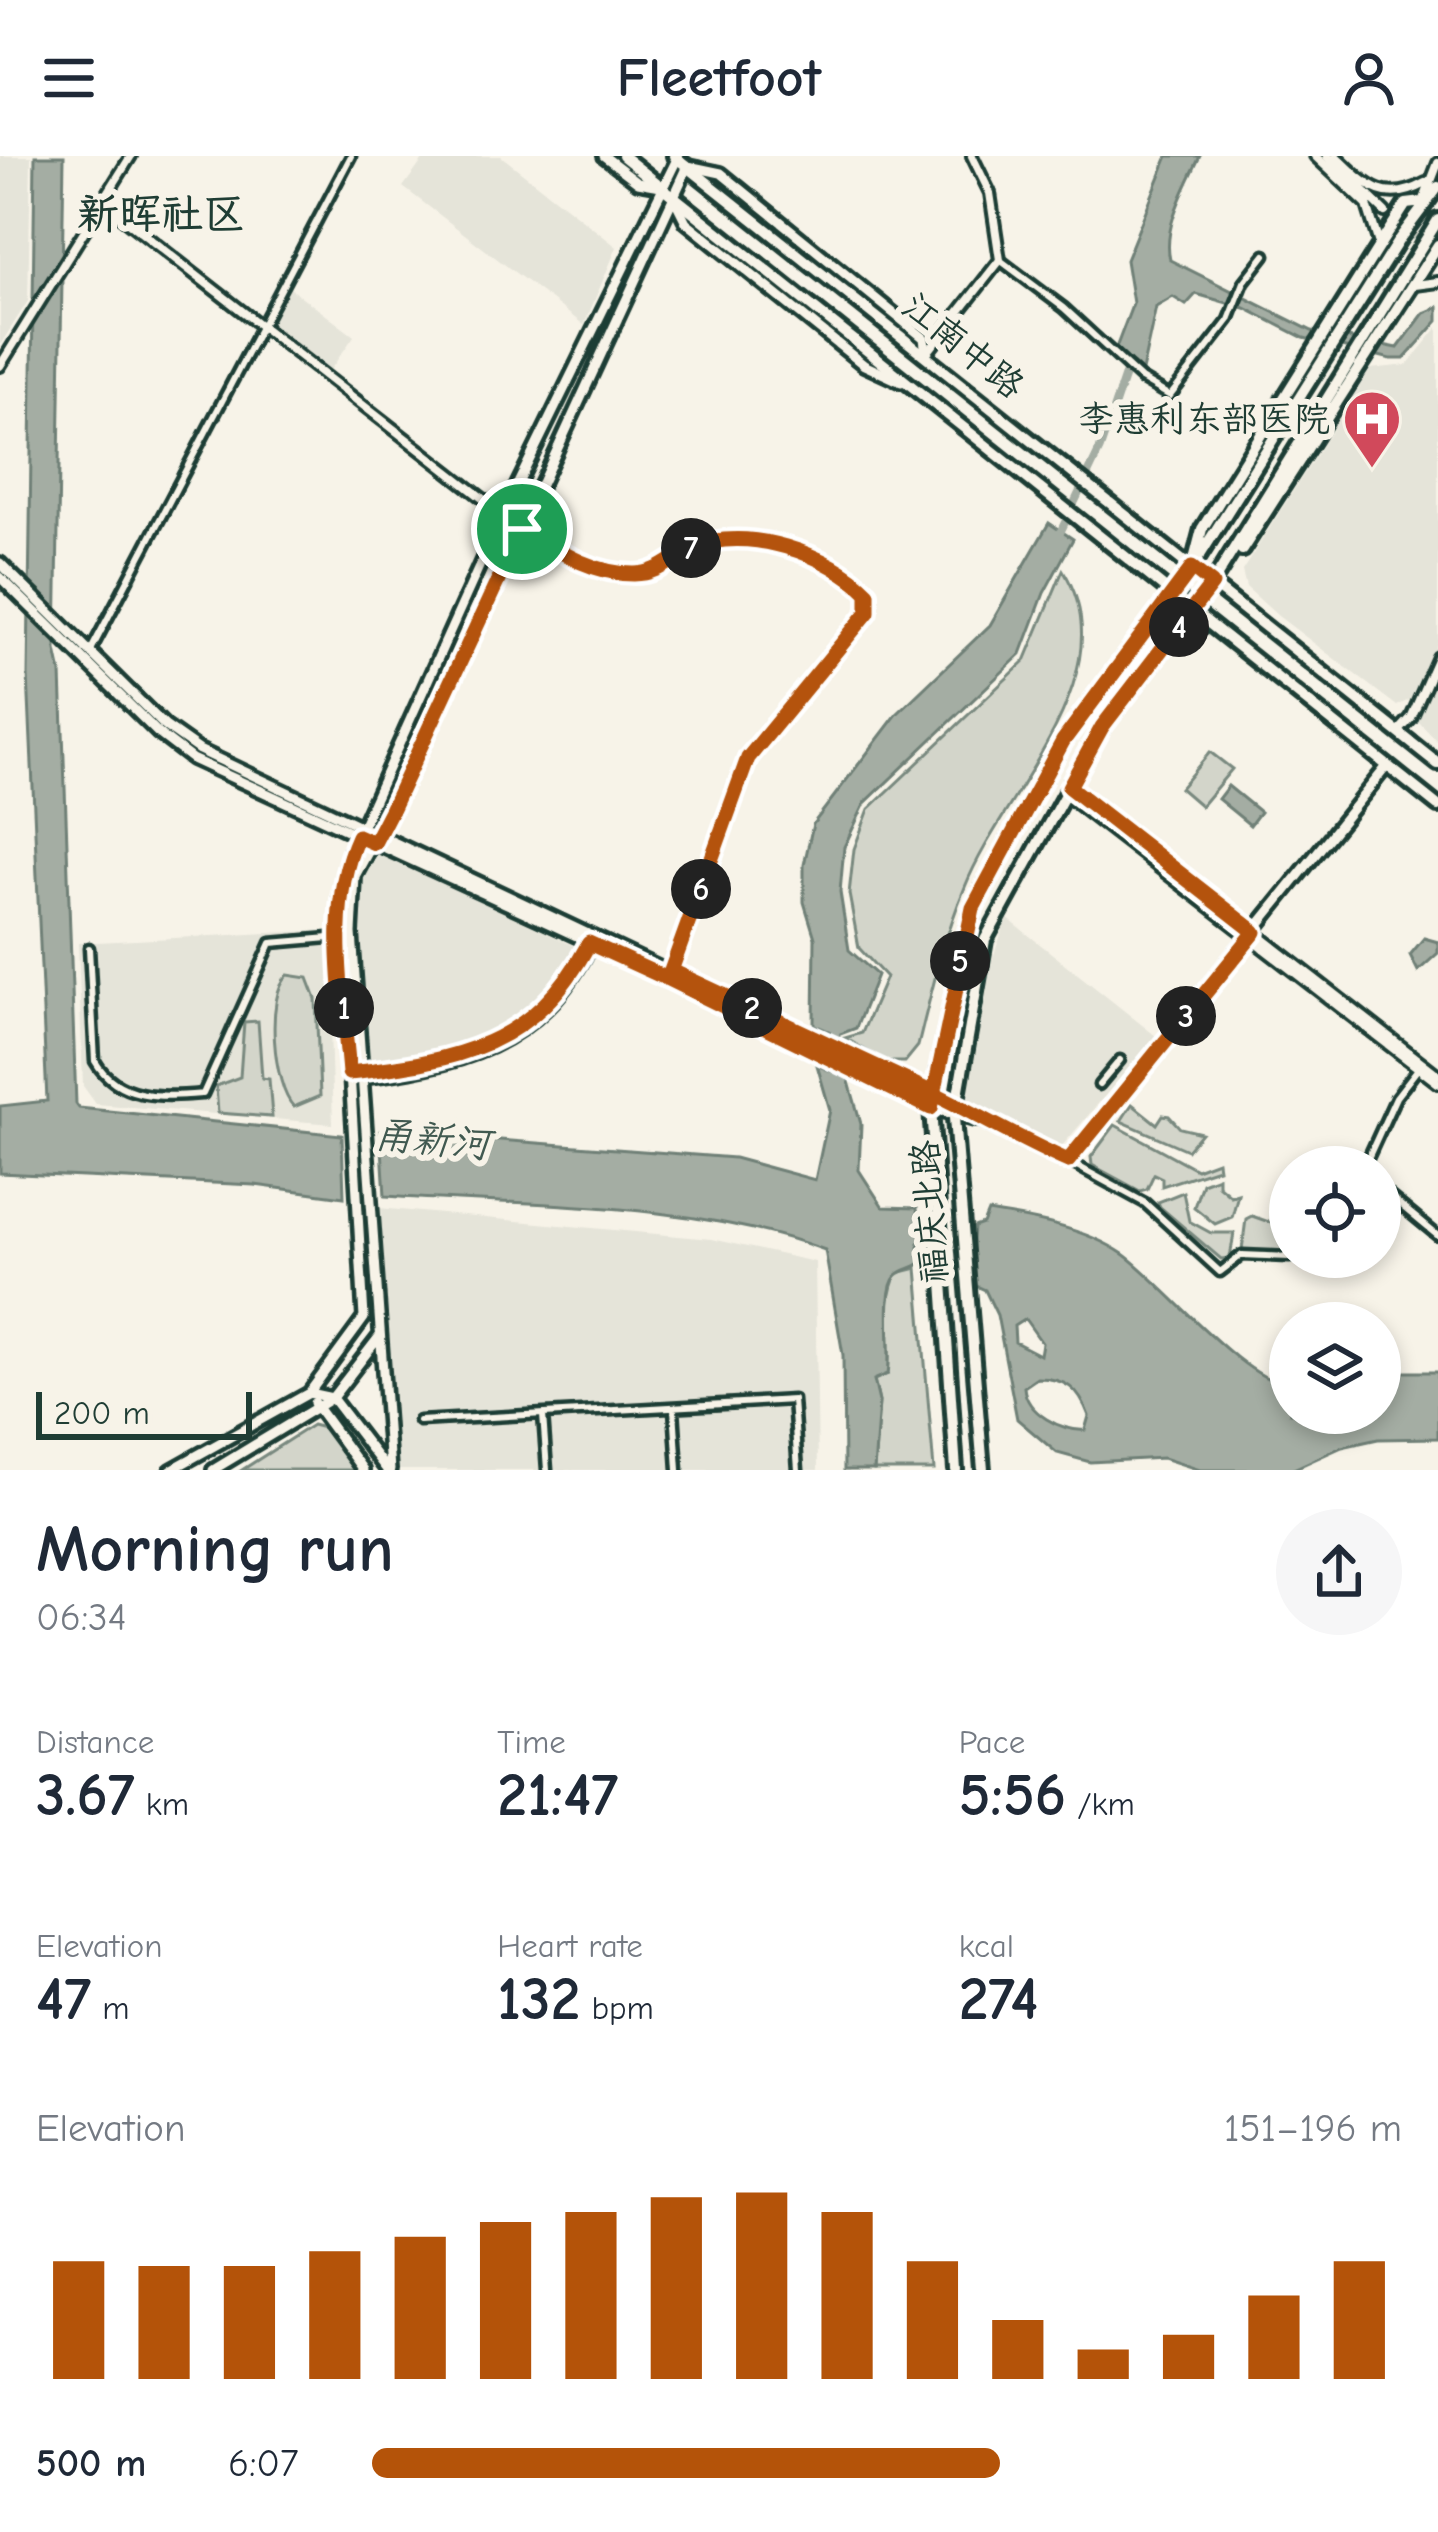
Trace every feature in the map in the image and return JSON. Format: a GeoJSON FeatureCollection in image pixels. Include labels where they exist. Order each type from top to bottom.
{"type":"FeatureCollection","features":[{"type":"Feature","properties":{"kind":"main road"},"geometry":{"type":"LineString","coordinates":[[604,156],[638,182],[668,190]]}},
{"type":"Feature","properties":{"kind":"main road","name":"江南中路"},"geometry":{"type":"LineString","coordinates":[[623,156],[1169,596]]}},
{"type":"Feature","properties":{"kind":"main road"},"geometry":{"type":"LineString","coordinates":[[388,1470],[352,933],[356,876],[522,529],[682,158]]}},
{"type":"Feature","properties":{"kind":"main road","name":"江南中路"},"geometry":{"type":"LineString","coordinates":[[682,158],[1438,764]]}},
{"type":"Feature","properties":{"kind":"main road"},"geometry":{"type":"LineString","coordinates":[[1192,568],[1432,185]]}},
{"type":"Feature","properties":{"kind":"main road"},"geometry":{"type":"LineString","coordinates":[[171,1470],[309,1394],[364,1318],[340,896],[361,831],[502,516],[668,190]]}},
{"type":"Feature","properties":{"kind":"main road"},"geometry":{"type":"LineString","coordinates":[[1192,568],[1202,529],[1379,246],[1406,204],[1424,202]]}},
{"type":"Feature","properties":{"kind":"main road","name":"福庆北路"},"geometry":{"type":"LineString","coordinates":[[983,1470],[956,1192],[954,1118],[985,940],[1102,727],[1212,584],[1438,220]]}},
{"type":"Feature","properties":{"kind":"main road"},"geometry":{"type":"LineString","coordinates":[[1212,584],[1259,526],[1438,244]]}},
{"type":"Feature","properties":{"kind":"main road"},"geometry":{"type":"LineString","coordinates":[[0,563],[87,656]]}},
{"type":"Feature","properties":{"kind":"main road","name":"福庆北路"},"geometry":{"type":"LineString","coordinates":[[956,1470],[931,1092],[973,908],[1063,741],[1192,568]]}},
{"type":"Feature","properties":{"kind":"main road"},"geometry":{"type":"LineString","coordinates":[[0,577],[165,726],[199,750],[361,831],[820,1040],[1068,1161],[1387,766]]}},
{"type":"Feature","properties":{"kind":"main road"},"geometry":{"type":"LineString","coordinates":[[1169,596],[1438,806]]}},
{"type":"Feature","properties":{"kind":"main road"},"geometry":{"type":"LineString","coordinates":[[670,975],[931,1108],[954,1118],[978,1120]]}},
{"type":"Feature","properties":{"kind":"main road"},"geometry":{"type":"LineString","coordinates":[[213,1470],[332,1399],[380,1336]]}},
{"type":"Feature","properties":{"kind":"main road"},"geometry":{"type":"LineString","coordinates":[[309,1394],[332,1399],[388,1470]]}},
{"type":"Feature","properties":{"kind":"main road"},"geometry":{"type":"LineString","coordinates":[[309,1394],[363,1470]]}},
{"type":"Feature","properties":{"kind":"street"},"geometry":{"type":"LineString","coordinates":[[0,366],[130,156]]}},
{"type":"Feature","properties":{"kind":"street"},"geometry":{"type":"LineString","coordinates":[[87,656],[351,156]]}},
{"type":"Feature","properties":{"kind":"street"},"geometry":{"type":"LineString","coordinates":[[926,354],[1000,260],[990,193],[972,156]]}},
{"type":"Feature","properties":{"kind":"street"},"geometry":{"type":"LineString","coordinates":[[1315,156],[1366,205],[1379,246]]}},
{"type":"Feature","properties":{"kind":"street"},"geometry":{"type":"LineString","coordinates":[[1331,156],[1383,195],[1400,196],[1432,185],[1438,163]]}},
{"type":"Feature","properties":{"kind":"street"},"geometry":{"type":"LineString","coordinates":[[1331,156],[1385,212]]}},
{"type":"Feature","properties":{"kind":"street"},"geometry":{"type":"LineString","coordinates":[[102,202],[502,516],[576,561],[638,574],[658,570],[703,544],[774,544],[835,569],[868,593],[868,612],[759,741],[739,774],[670,975]]}},
{"type":"Feature","properties":{"kind":"street"},"geometry":{"type":"LineString","coordinates":[[1000,260],[1009,262],[1064,308],[1141,379],[1170,397],[1229,320],[1244,282],[1265,255]]}},
{"type":"Feature","properties":{"kind":"street"},"geometry":{"type":"LineString","coordinates":[[1413,286],[1438,282]]}},
{"type":"Feature","properties":{"kind":"street"},"geometry":{"type":"LineString","coordinates":[[1397,732],[1411,718],[1438,657]]}},
{"type":"Feature","properties":{"kind":"street"},"geometry":{"type":"LineString","coordinates":[[1067,791],[1438,1079]]}},
{"type":"Feature","properties":{"kind":"street"},"geometry":{"type":"LineString","coordinates":[[89,948],[95,1060],[135,1094],[149,1098],[203,1094],[271,943],[341,937]]}},
{"type":"Feature","properties":{"kind":"street"},"geometry":{"type":"LineString","coordinates":[[350,1077],[459,1057],[502,1038],[542,1010],[593,939]]}},
{"type":"Feature","properties":{"kind":"street"},"geometry":{"type":"LineString","coordinates":[[1099,1085],[1120,1060]]}},
{"type":"Feature","properties":{"kind":"street"},"geometry":{"type":"LineString","coordinates":[[1374,1146],[1396,1097],[1421,1065]]}},
{"type":"Feature","properties":{"kind":"street"},"geometry":{"type":"LineString","coordinates":[[1068,1161],[1145,1203],[1220,1272],[1242,1255],[1269,1256]]}},
{"type":"Feature","properties":{"kind":"street"},"geometry":{"type":"LineString","coordinates":[[1401,1205],[1438,1236]]}},
{"type":"Feature","properties":{"kind":"street"},"geometry":{"type":"LineString","coordinates":[[419,1421],[793,1400],[798,1470]]}},
{"type":"Feature","properties":{"kind":"street"},"geometry":{"type":"LineString","coordinates":[[674,1409],[678,1470]]}},
{"type":"Feature","properties":{"kind":"street"},"geometry":{"type":"LineString","coordinates":[[543,1415],[547,1470]]}},
{"type":"Feature","properties":{"kind":"shaded area"},"geometry":{"type":"Polygon","coordinates":[[[0,156],[31,156],[28,301],[0,345],[0,156]]]}},
{"type":"Feature","properties":{"kind":"shaded area"},"geometry":{"type":"Polygon","coordinates":[[[426,156],[501,156],[617,247],[584,325],[403,187],[426,156]]]}},
{"type":"Feature","properties":{"kind":"shaded area"},"geometry":{"type":"Polygon","coordinates":[[[290,288],[354,336],[328,373],[268,326],[290,288]]]}},
{"type":"Feature","properties":{"kind":"shaded area","name":"李惠利东部医院"},"geometry":{"type":"Polygon","coordinates":[[[1438,327],[1438,642],[1413,698],[1397,706],[1278,616],[1246,587],[1242,571],[1371,369],[1407,365],[1438,327]]]}},
{"type":"Feature","properties":{"kind":"shaded area"},"geometry":{"type":"Polygon","coordinates":[[[1063,570],[1079,610],[1081,650],[1071,691],[1053,733],[965,887],[944,945],[918,1046],[905,1062],[886,1062],[845,1038],[862,1033],[886,977],[859,948],[849,894],[854,849],[869,809],[1025,661],[1063,570]]]}},
{"type":"Feature","properties":{"kind":"shaded area"},"geometry":{"type":"Polygon","coordinates":[[[1438,670],[1438,742],[1416,719],[1438,670]]]}},
{"type":"Feature","properties":{"kind":"shaded area"},"geometry":{"type":"Polygon","coordinates":[[[1210,752],[1232,769],[1201,806],[1180,788],[1210,752]]]}},
{"type":"Feature","properties":{"kind":"shaded area"},"geometry":{"type":"Polygon","coordinates":[[[376,851],[578,948],[536,1007],[487,1040],[453,1053],[369,1064],[357,928],[361,878],[376,851]]]}},
{"type":"Feature","properties":{"kind":"shaded area"},"geometry":{"type":"Polygon","coordinates":[[[1007,918],[1156,1036],[1062,1146],[967,1102],[992,960],[1007,918]]]}},
{"type":"Feature","properties":{"kind":"shaded area"},"geometry":{"type":"Polygon","coordinates":[[[327,930],[333,1124],[96,1104],[83,1086],[78,943],[327,930]]]}},
{"type":"Feature","properties":{"kind":"shaded area"},"geometry":{"type":"Polygon","coordinates":[[[288,975],[308,978],[316,999],[320,1096],[294,1107],[281,1080],[274,1040],[276,1000],[288,975]]]}},
{"type":"Feature","properties":{"kind":"shaded area"},"geometry":{"type":"Polygon","coordinates":[[[258,1021],[262,1078],[269,1079],[272,1117],[218,1113],[216,1086],[240,1077],[244,1022],[258,1021]]]}},
{"type":"Feature","properties":{"kind":"shaded area"},"geometry":{"type":"Polygon","coordinates":[[[1132,1104],[1157,1124],[1163,1115],[1169,1116],[1180,1128],[1201,1133],[1187,1150],[1121,1121],[1132,1104]]]}},
{"type":"Feature","properties":{"kind":"shaded area"},"geometry":{"type":"Polygon","coordinates":[[[1115,1125],[1196,1169],[1217,1161],[1218,1168],[1162,1186],[1162,1178],[1154,1174],[1147,1189],[1140,1191],[1092,1165],[1091,1157],[1115,1125]]]}},
{"type":"Feature","properties":{"kind":"shaded area"},"geometry":{"type":"Polygon","coordinates":[[[1218,1177],[1218,1185],[1231,1196],[1238,1194],[1232,1217],[1215,1224],[1194,1207],[1202,1183],[1218,1177]]]}},
{"type":"Feature","properties":{"kind":"shaded area"},"geometry":{"type":"Polygon","coordinates":[[[1183,1192],[1189,1221],[1211,1233],[1234,1233],[1230,1258],[1221,1259],[1160,1207],[1158,1202],[1183,1192]]]}},
{"type":"Feature","properties":{"kind":"shaded area"},"geometry":{"type":"Polygon","coordinates":[[[378,1208],[711,1239],[815,1262],[818,1470],[397,1470],[378,1208]]]}},
{"type":"Feature","properties":{"kind":"shaded area"},"geometry":{"type":"Polygon","coordinates":[[[1252,1216],[1269,1222],[1269,1255],[1242,1250],[1246,1219],[1252,1216]]]}},
{"type":"Feature","properties":{"kind":"shaded area"},"geometry":{"type":"Polygon","coordinates":[[[917,1268],[934,1470],[874,1470],[879,1402],[874,1379],[888,1374],[892,1285],[897,1273],[917,1268]]]}},
{"type":"Feature","properties":{"kind":"shaded area"},"geometry":{"type":"Polygon","coordinates":[[[312,1425],[339,1432],[356,1470],[242,1470],[312,1425]]]}},
{"type":"Feature","properties":{"kind":"water"},"geometry":{"type":"Polygon","coordinates":[[[35,156],[64,156],[56,650],[61,673],[76,1104],[79,1108],[342,1135],[344,1197],[255,1185],[0,1173],[0,1106],[47,1101],[28,675],[35,156]]]}},
{"type":"Feature","properties":{"kind":"water"},"geometry":{"type":"Polygon","coordinates":[[[1168,156],[1200,156],[1173,220],[1170,260],[1312,331],[1398,348],[1424,313],[1438,307],[1438,321],[1404,359],[1391,359],[1304,338],[1245,308],[1196,294],[1186,305],[1173,297],[1156,307],[1142,371],[1116,348],[1133,303],[1126,260],[1168,156]]]}},
{"type":"Feature","properties":{"kind":"water"},"geometry":{"type":"Polygon","coordinates":[[[1049,523],[1073,539],[1044,593],[1021,654],[865,803],[844,847],[840,892],[849,950],[877,975],[856,1028],[838,1035],[814,1025],[815,938],[804,902],[804,865],[813,824],[897,714],[990,625],[1049,523]]]}},
{"type":"Feature","properties":{"kind":"water"},"geometry":{"type":"Polygon","coordinates":[[[1228,786],[1260,812],[1250,825],[1218,799],[1228,786]]]}},
{"type":"Feature","properties":{"kind":"water"},"geometry":{"type":"Polygon","coordinates":[[[1424,938],[1438,942],[1438,953],[1418,971],[1410,955],[1424,938]]]}},
{"type":"Feature","properties":{"kind":"water"},"geometry":{"type":"Polygon","coordinates":[[[817,1065],[848,1078],[861,1124],[859,1170],[883,1207],[917,1208],[920,1263],[898,1274],[892,1283],[888,1374],[874,1380],[879,1402],[874,1470],[844,1470],[843,1355],[825,1250],[773,1234],[664,1214],[385,1196],[381,1131],[734,1158],[815,1180],[830,1110],[817,1065]]]}},
{"type":"Feature","properties":{"kind":"water"},"geometry":{"type":"Polygon","coordinates":[[[988,1212],[1075,1231],[1123,1254],[1229,1352],[1269,1378],[1269,1434],[1401,1434],[1401,1372],[1438,1372],[1438,1438],[1378,1439],[1342,1447],[1291,1470],[1200,1470],[1163,1458],[1090,1462],[1057,1453],[1017,1419],[997,1315],[985,1290],[970,1283],[974,1227],[983,1224],[988,1212]],[[1025,1319],[1014,1326],[1015,1342],[1040,1355],[1042,1343],[1025,1319]],[[1037,1378],[1024,1387],[1031,1405],[1056,1424],[1085,1430],[1089,1416],[1081,1399],[1056,1380],[1037,1378]]]}},
{"type":"Feature","properties":{"kind":"waterway"},"geometry":{"type":"LineString","coordinates":[[1058,537],[1100,449],[1133,351]]}},
{"type":"Feature","properties":{"kind":"waterway"},"geometry":{"type":"LineString","coordinates":[[835,1028],[836,1079]]}},
{"type":"Feature","properties":{"kind":"waterway","name":"甬新河"},"geometry":{"type":"LineString","coordinates":[[910,1235],[966,1245]]}},
{"type":"Feature","properties":{"kind":"tunnel"},"geometry":{"type":"LineString","coordinates":[[1385,212],[1438,256]]}},
{"type":"Feature","properties":{"kind":"place","name":"李惠利东部医院"},"geometry":{"type":"Point","coordinates":[1372,470]}},
{"type":"Feature","properties":{"kind":"district","name":"新晖社区"},"geometry":{"type":"Point","coordinates":[161,214]}},
{"type":"Feature","properties":{"kind":"route"},"geometry":{"type":"LineString","coordinates":[[522,529],[374,843],[358,836],[350,853],[340,896],[349,1073],[421,1066],[459,1057],[502,1038],[542,1010],[575,970],[589,943],[668,979],[672,971],[931,1092],[978,1120],[1068,1161],[1255,932],[1069,787],[1102,727],[1212,584],[1192,568],[1063,741],[973,908],[938,1058],[931,1092],[931,1108],[668,979],[739,774],[759,741],[868,612],[868,593],[835,569],[774,544],[703,544],[658,570],[638,574],[576,561],[522,529]]}}]}
